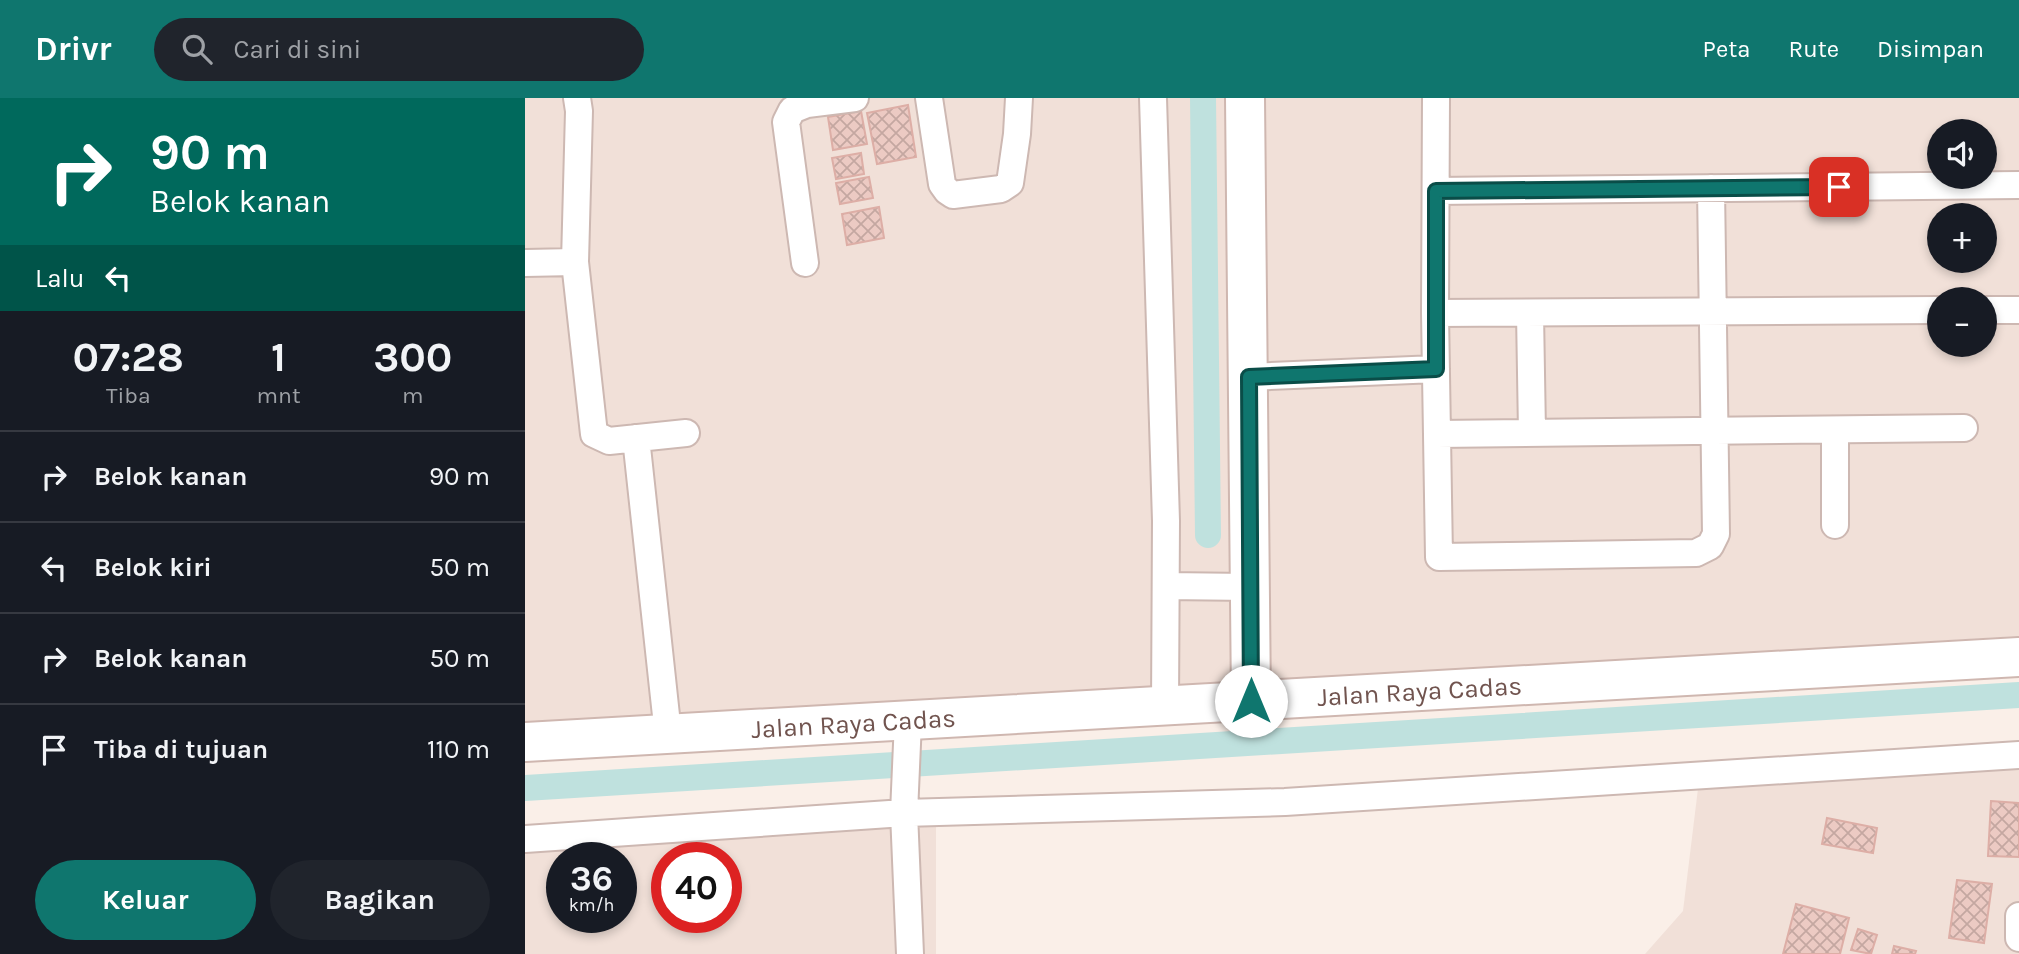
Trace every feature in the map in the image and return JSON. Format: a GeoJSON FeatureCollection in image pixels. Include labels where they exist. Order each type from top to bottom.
{"type":"FeatureCollection","features":[{"type":"Feature","properties":{"kind":"street"},"geometry":{"type":"LineString","coordinates":[[577,98],[579,111],[575,262],[594,434],[609,441],[687,433]]}},
{"type":"Feature","properties":{"kind":"street"},"geometry":{"type":"LineString","coordinates":[[805,263],[786,122],[792,110],[806,101],[855,98]]}},
{"type":"Feature","properties":{"kind":"street"},"geometry":{"type":"LineString","coordinates":[[929,98],[942,184],[953,195],[1001,189],[1010,183],[1019,98]]}},
{"type":"Feature","properties":{"kind":"street"},"geometry":{"type":"LineString","coordinates":[[1153,98],[1166,586],[1165,707]]}},
{"type":"Feature","properties":{"kind":"street"},"geometry":{"type":"LineString","coordinates":[[1245,98],[1251,701]]}},
{"type":"Feature","properties":{"kind":"street"},"geometry":{"type":"LineString","coordinates":[[1436,98],[1435,313],[1439,557],[1696,553],[1710,546],[1716,534],[1711,188]]}},
{"type":"Feature","properties":{"kind":"street"},"geometry":{"type":"LineString","coordinates":[[1436,191],[2019,185]]}},
{"type":"Feature","properties":{"kind":"street"},"geometry":{"type":"LineString","coordinates":[[525,263],[575,262]]}},
{"type":"Feature","properties":{"kind":"street"},"geometry":{"type":"LineString","coordinates":[[1435,313],[1927,310]]}},
{"type":"Feature","properties":{"kind":"street"},"geometry":{"type":"LineString","coordinates":[[1997,310],[2019,310]]}},
{"type":"Feature","properties":{"kind":"street"},"geometry":{"type":"LineString","coordinates":[[1530,313],[1532,433]]}},
{"type":"Feature","properties":{"kind":"street"},"geometry":{"type":"LineString","coordinates":[[1249,377],[1436,369]]}},
{"type":"Feature","properties":{"kind":"street"},"geometry":{"type":"LineString","coordinates":[[1437,434],[1964,428]]}},
{"type":"Feature","properties":{"kind":"street"},"geometry":{"type":"LineString","coordinates":[[1835,430],[1835,525]]}},
{"type":"Feature","properties":{"kind":"street"},"geometry":{"type":"LineString","coordinates":[[636,438],[668,734]]}},
{"type":"Feature","properties":{"kind":"street"},"geometry":{"type":"LineString","coordinates":[[1166,586],[1250,587]]}},
{"type":"Feature","properties":{"kind":"street","name":"Jalan Raya Cadas"},"geometry":{"type":"LineString","coordinates":[[525,742],[668,734],[908,734],[1165,707],[1251,701],[2019,657]]}},
{"type":"Feature","properties":{"kind":"street"},"geometry":{"type":"LineString","coordinates":[[908,734],[904,813],[910,954]]}},
{"type":"Feature","properties":{"kind":"street"},"geometry":{"type":"LineString","coordinates":[[525,839],[904,813],[1285,802],[2019,755]]}},
{"type":"Feature","properties":{"kind":"street"},"geometry":{"type":"LineString","coordinates":[[2019,916],[2019,938]]}},
{"type":"Feature","properties":{"kind":"shaded area"},"geometry":{"type":"Polygon","coordinates":[[[525,98],[2019,98],[2019,636],[525,726],[525,98]]]}},
{"type":"Feature","properties":{"kind":"shaded area"},"geometry":{"type":"Polygon","coordinates":[[[2019,747],[2019,954],[1645,954],[1683,911],[1701,764],[2019,747]]]}},
{"type":"Feature","properties":{"kind":"shaded area"},"geometry":{"type":"Polygon","coordinates":[[[936,809],[936,954],[525,954],[525,834],[936,809]]]}},
{"type":"Feature","properties":{"kind":"building"},"geometry":{"type":"Polygon","coordinates":[[[908,105],[916,157],[877,164],[867,113],[908,105]]]}},
{"type":"Feature","properties":{"kind":"building"},"geometry":{"type":"Polygon","coordinates":[[[861,111],[867,144],[833,150],[828,117],[861,111]]]}},
{"type":"Feature","properties":{"kind":"building"},"geometry":{"type":"Polygon","coordinates":[[[861,153],[864,174],[836,179],[832,158],[861,153]]]}},
{"type":"Feature","properties":{"kind":"building"},"geometry":{"type":"Polygon","coordinates":[[[869,177],[873,198],[840,204],[836,183],[869,177]]]}},
{"type":"Feature","properties":{"kind":"building"},"geometry":{"type":"Polygon","coordinates":[[[879,207],[884,238],[847,245],[842,214],[879,207]]]}},
{"type":"Feature","properties":{"kind":"building"},"geometry":{"type":"Polygon","coordinates":[[[1991,801],[2019,803],[2019,857],[1988,856],[1991,801]]]}},
{"type":"Feature","properties":{"kind":"building"},"geometry":{"type":"Polygon","coordinates":[[[1827,818],[1877,828],[1873,853],[1822,844],[1827,818]]]}},
{"type":"Feature","properties":{"kind":"building"},"geometry":{"type":"Polygon","coordinates":[[[1957,880],[1992,884],[1984,943],[1949,938],[1957,880]]]}},
{"type":"Feature","properties":{"kind":"building"},"geometry":{"type":"Polygon","coordinates":[[[1796,904],[1849,918],[1840,954],[1783,954],[1796,904]]]}},
{"type":"Feature","properties":{"kind":"building"},"geometry":{"type":"Polygon","coordinates":[[[1858,929],[1877,935],[1871,954],[1851,950],[1858,929]]]}},
{"type":"Feature","properties":{"kind":"building"},"geometry":{"type":"Polygon","coordinates":[[[1894,946],[1916,951],[1915,954],[1892,954],[1894,946]]]}},
{"type":"Feature","properties":{"kind":"waterway"},"geometry":{"type":"LineString","coordinates":[[1203,98],[1208,535]]}},
{"type":"Feature","properties":{"kind":"waterway"},"geometry":{"type":"LineString","coordinates":[[525,788],[2019,695]]}},
{"type":"Feature","properties":{"kind":"route"},"geometry":{"type":"LineString","coordinates":[[1251,701],[1249,377],[1436,369],[1436,191],[1839,187]]}}]}
